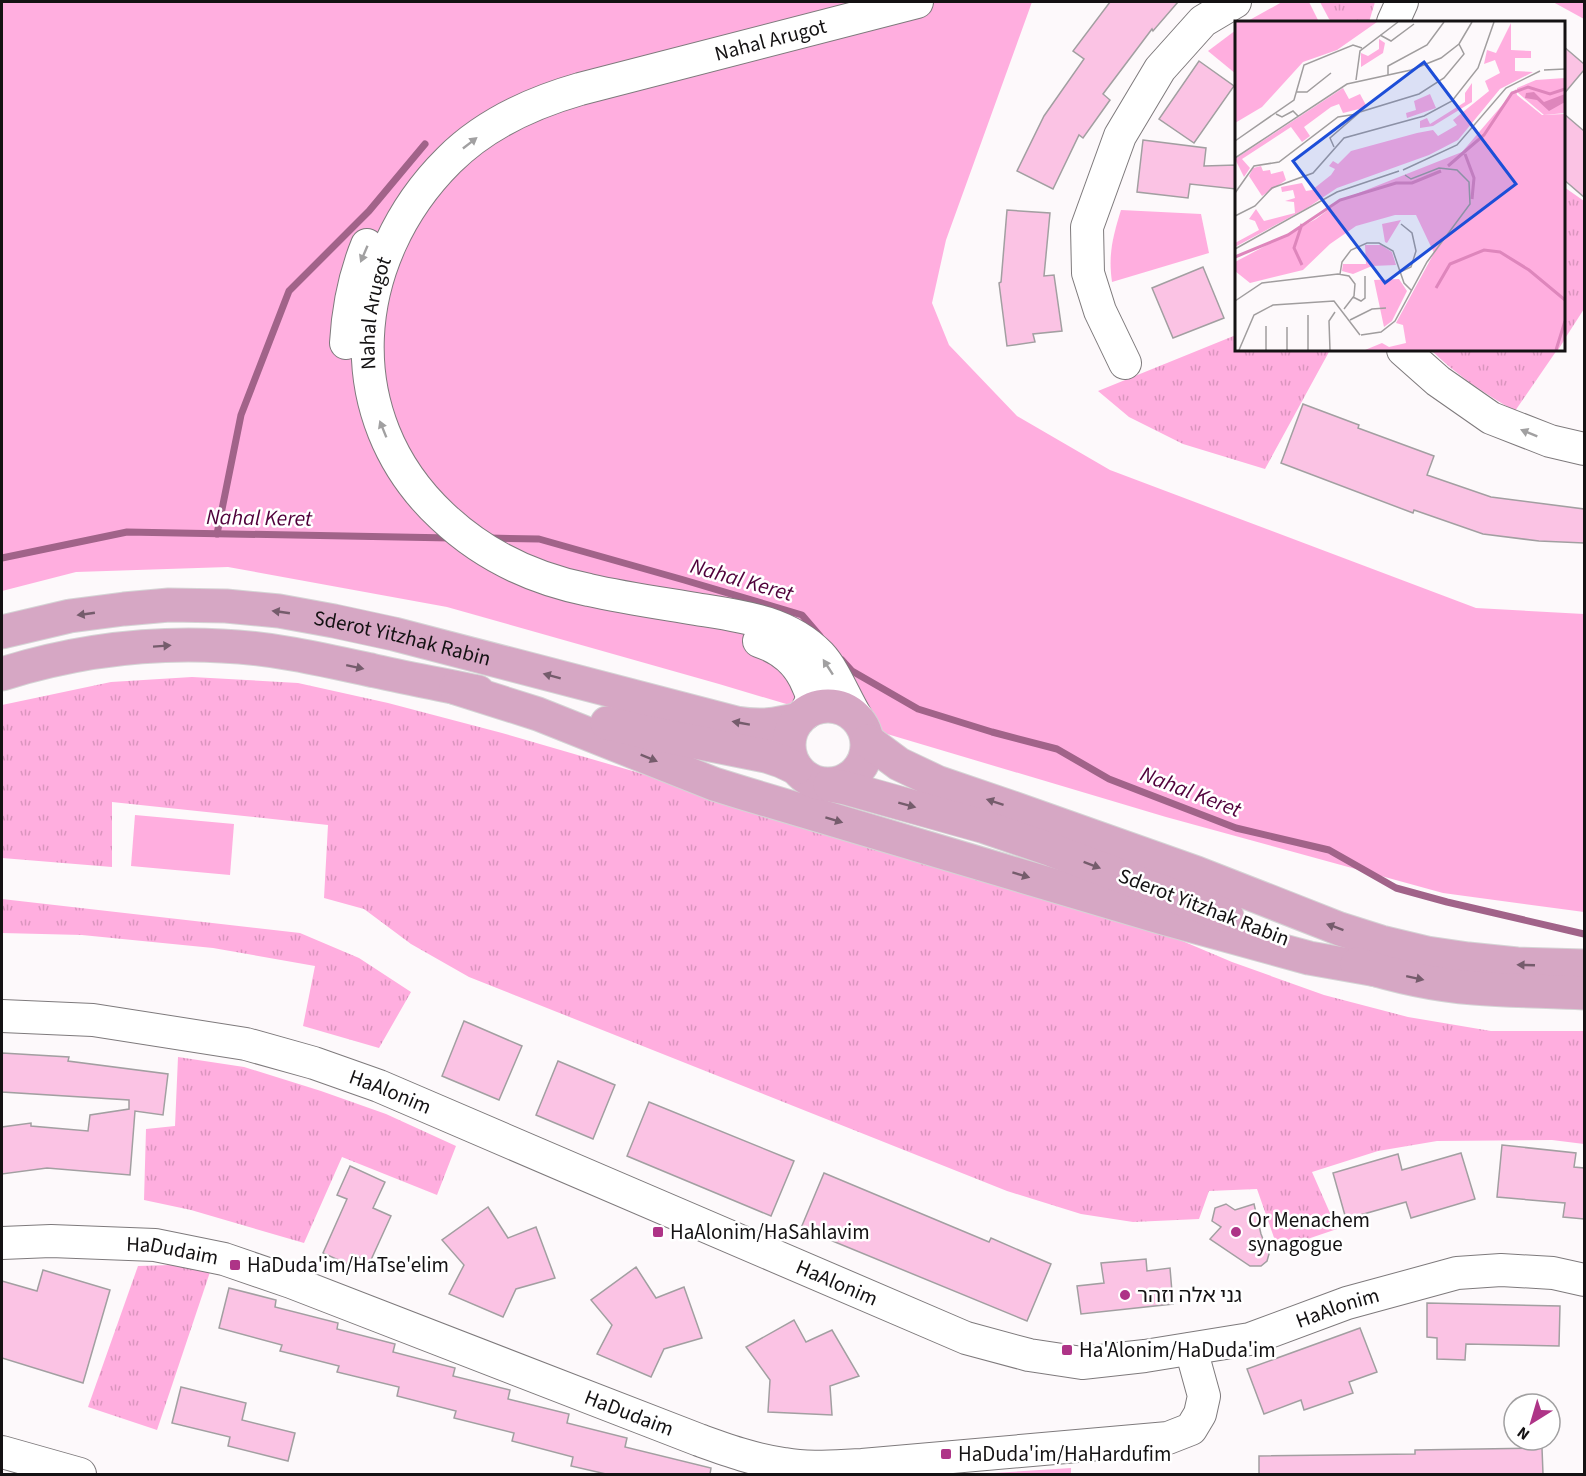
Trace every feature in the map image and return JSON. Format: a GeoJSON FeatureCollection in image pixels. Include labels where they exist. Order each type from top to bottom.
{"type":"FeatureCollection","features":[{"type":"Feature","properties":{"kind":"main road","name":"Sderot Yitzhak Rabin"},"geometry":{"type":"LineString","coordinates":[[2,632],[70,616],[169,605],[226,606],[268,610],[394,634],[736,723],[756,726],[773,725],[802,716]]}},
{"type":"Feature","properties":{"kind":"main road","name":"Sderot Yitzhak Rabin"},"geometry":{"type":"LineString","coordinates":[[2,674],[77,656],[171,645],[224,646],[273,651],[326,660],[645,732],[766,756],[796,768]]}},
{"type":"Feature","properties":{"kind":"main road"},"geometry":{"type":"LineString","coordinates":[[456,688],[538,714],[714,784],[743,793],[1220,934],[1309,958],[1377,970]]}},
{"type":"Feature","properties":{"kind":"main road"},"geometry":{"type":"LineString","coordinates":[[821,706],[834,706],[847,710],[863,729],[867,754],[862,766],[854,776],[843,782],[830,785],[811,781],[796,768],[790,756],[791,730],[802,716],[821,706]]}},
{"type":"Feature","properties":{"kind":"main road","name":"Sderot Yitzhak Rabin"},"geometry":{"type":"LineString","coordinates":[[863,729],[899,764],[937,782],[1197,873],[1340,929],[1381,942],[1468,959],[1517,964],[1584,966]]}},
{"type":"Feature","properties":{"kind":"main road","name":"Sderot Yitzhak Rabin"},"geometry":{"type":"LineString","coordinates":[[830,785],[992,829],[1336,958],[1377,970],[1472,988],[1584,993]]}},
{"type":"Feature","properties":{"kind":"street","name":"Nahal Arugot"},"geometry":{"type":"LineString","coordinates":[[802,716],[811,701],[811,692],[801,670],[782,651],[744,637],[590,609],[526,592],[500,580],[473,563],[426,527],[388,482],[362,435],[347,382],[347,322],[351,293],[360,264],[370,238],[386,208],[419,162],[471,114],[518,89],[582,67],[836,2]]}},
{"type":"Feature","properties":{"kind":"street","name":"Nahal Arugot"},"geometry":{"type":"LineString","coordinates":[[863,729],[829,666],[793,634],[777,626],[744,617],[591,591],[543,578],[498,557],[462,533],[425,499],[394,455],[377,414],[370,386],[367,360],[368,337],[370,311],[377,281],[392,239],[403,218],[433,177],[450,159],[483,132],[510,115],[551,97],[917,2]]}},
{"type":"Feature","properties":{"kind":"street"},"geometry":{"type":"LineString","coordinates":[[1125,363],[1100,310],[1088,273],[1087,227],[1120,136],[1160,69],[1203,21],[1235,2]]}},
{"type":"Feature","properties":{"kind":"street"},"geometry":{"type":"LineString","coordinates":[[1393,21],[1402,2]]}},
{"type":"Feature","properties":{"kind":"street"},"geometry":{"type":"LineString","coordinates":[[1404,351],[1438,381],[1491,418],[1550,441],[1584,449]]}},
{"type":"Feature","properties":{"kind":"street","name":"HaAlonim"},"geometry":{"type":"LineString","coordinates":[[2,1016],[116,1023],[246,1044],[314,1063],[379,1086],[966,1338],[1029,1355],[1082,1363],[1145,1356],[1250,1339],[1347,1303],[1457,1273],[1501,1270],[1553,1273],[1584,1280]]}},
{"type":"Feature","properties":{"kind":"street","name":"HaDudaim"},"geometry":{"type":"LineString","coordinates":[[2,1243],[51,1241],[155,1245],[224,1259],[291,1281],[699,1440],[747,1456],[785,1465],[827,1471],[862,1465],[1168,1438],[1191,1429],[1200,1414],[1204,1396],[1191,1349]]}},
{"type":"Feature","properties":{"kind":"street"},"geometry":{"type":"LineString","coordinates":[[2,1452],[80,1474]]}},
{"type":"Feature","properties":{"kind":"green space"},"geometry":{"type":"Polygon","coordinates":[[[2,2],[1032,2],[946,240],[932,303],[949,345],[1017,416],[1110,470],[1476,608],[1584,614],[1584,912],[1443,893],[1166,817],[719,684],[447,607],[228,567],[76,572],[2,591],[2,2]]]}},
{"type":"Feature","properties":{"kind":"green space"},"geometry":{"type":"Polygon","coordinates":[[[1282,2],[1309,2],[1318,21],[1248,21],[1282,2]]]}},
{"type":"Feature","properties":{"kind":"green space"},"geometry":{"type":"Polygon","coordinates":[[[1320,2],[1375,2],[1369,21],[1332,21],[1320,2]]]}},
{"type":"Feature","properties":{"kind":"green space"},"geometry":{"type":"Polygon","coordinates":[[[1553,2],[1584,2],[1584,19],[1553,2]]]}},
{"type":"Feature","properties":{"kind":"green space"},"geometry":{"type":"Polygon","coordinates":[[[1235,31],[1235,73],[1208,51],[1235,31]]]}},
{"type":"Feature","properties":{"kind":"green space"},"geometry":{"type":"Polygon","coordinates":[[[1565,188],[1584,201],[1584,309],[1565,338],[1565,188]]]}},
{"type":"Feature","properties":{"kind":"green space"},"geometry":{"type":"Polygon","coordinates":[[[1121,210],[1201,214],[1209,253],[1112,282],[1112,245],[1121,210]]]}},
{"type":"Feature","properties":{"kind":"green space"},"geometry":{"type":"Polygon","coordinates":[[[1235,335],[1235,351],[1329,351],[1265,469],[1183,444],[1129,417],[1098,391],[1235,335]]]}},
{"type":"Feature","properties":{"kind":"green space"},"geometry":{"type":"Polygon","coordinates":[[[1432,351],[1556,351],[1515,411],[1450,367],[1432,351]]]}},
{"type":"Feature","properties":{"kind":"green space"},"geometry":{"type":"Polygon","coordinates":[[[192,677],[298,683],[388,703],[502,733],[1004,879],[1128,918],[1232,962],[1324,995],[1408,1017],[1491,1031],[1584,1031],[1584,1144],[1552,1140],[1437,1141],[1378,1151],[1312,1172],[1337,1229],[1278,1249],[1257,1189],[1209,1191],[1199,1219],[1133,1222],[1081,1214],[1007,1191],[469,977],[411,944],[364,909],[324,898],[328,825],[112,802],[112,867],[2,858],[2,705],[111,682],[192,677]]]}},
{"type":"Feature","properties":{"kind":"green space"},"geometry":{"type":"Polygon","coordinates":[[[135,815],[234,824],[230,875],[131,866],[135,815]]]}},
{"type":"Feature","properties":{"kind":"green space"},"geometry":{"type":"Polygon","coordinates":[[[2,899],[300,933],[359,958],[411,992],[379,1048],[303,1026],[315,966],[213,948],[82,935],[2,933],[2,899]]]}},
{"type":"Feature","properties":{"kind":"green space"},"geometry":{"type":"Polygon","coordinates":[[[178,1057],[244,1067],[321,1091],[386,1114],[456,1146],[437,1195],[342,1157],[304,1243],[191,1210],[144,1200],[146,1129],[175,1126],[178,1057]]]}},
{"type":"Feature","properties":{"kind":"green space"},"geometry":{"type":"Polygon","coordinates":[[[170,1265],[210,1272],[157,1430],[88,1407],[138,1266],[170,1265]]]}},
{"type":"Feature","properties":{"kind":"green space"},"geometry":{"type":"Polygon","coordinates":[[[1071,1468],[1071,1474],[978,1474],[1071,1468]]]}},
{"type":"Feature","properties":{"kind":"building"},"geometry":{"type":"Polygon","coordinates":[[[1110,2],[1178,2],[1153,31],[1152,29],[1103,94],[1110,100],[1083,138],[1079,135],[1053,189],[1017,171],[1044,116],[1084,59],[1073,51],[1110,2]]]}},
{"type":"Feature","properties":{"kind":"building"},"geometry":{"type":"Polygon","coordinates":[[[1565,48],[1584,64],[1584,70],[1565,93],[1565,48]]]}},
{"type":"Feature","properties":{"kind":"building"},"geometry":{"type":"Polygon","coordinates":[[[1199,61],[1234,86],[1194,143],[1159,119],[1199,61]]]}},
{"type":"Feature","properties":{"kind":"building"},"geometry":{"type":"Polygon","coordinates":[[[1565,115],[1584,131],[1584,197],[1565,181],[1565,115]]]}},
{"type":"Feature","properties":{"kind":"building"},"geometry":{"type":"Polygon","coordinates":[[[1143,140],[1206,148],[1204,166],[1235,165],[1235,189],[1190,184],[1188,198],[1137,192],[1143,140]]]}},
{"type":"Feature","properties":{"kind":"building"},"geometry":{"type":"Polygon","coordinates":[[[1007,210],[1050,213],[1044,276],[1054,275],[1062,331],[1033,334],[1035,342],[1007,346],[999,283],[1001,282],[1007,210]]]}},
{"type":"Feature","properties":{"kind":"building"},"geometry":{"type":"Polygon","coordinates":[[[1203,267],[1224,318],[1173,338],[1152,288],[1203,267]]]}},
{"type":"Feature","properties":{"kind":"building"},"geometry":{"type":"Polygon","coordinates":[[[1303,404],[1359,425],[1358,428],[1434,456],[1427,475],[1491,497],[1584,509],[1584,543],[1539,541],[1483,534],[1414,510],[1413,513],[1281,463],[1303,404]]]}},
{"type":"Feature","properties":{"kind":"building"},"geometry":{"type":"Polygon","coordinates":[[[464,1021],[522,1046],[499,1100],[442,1076],[464,1021]]]}},
{"type":"Feature","properties":{"kind":"building"},"geometry":{"type":"Polygon","coordinates":[[[2,1053],[69,1057],[68,1061],[168,1074],[163,1115],[135,1111],[130,1175],[47,1168],[2,1174],[2,1127],[31,1123],[31,1126],[88,1131],[90,1115],[129,1109],[129,1100],[2,1092],[2,1053]]]}},
{"type":"Feature","properties":{"kind":"building"},"geometry":{"type":"Polygon","coordinates":[[[558,1061],[615,1085],[593,1139],[536,1115],[558,1061]]]}},
{"type":"Feature","properties":{"kind":"building"},"geometry":{"type":"Polygon","coordinates":[[[649,1102],[794,1161],[771,1216],[627,1156],[649,1102]]]}},
{"type":"Feature","properties":{"kind":"building"},"geometry":{"type":"Polygon","coordinates":[[[1502,1145],[1576,1153],[1574,1167],[1584,1168],[1584,1219],[1563,1217],[1565,1203],[1497,1197],[1502,1145]]]}},
{"type":"Feature","properties":{"kind":"building"},"geometry":{"type":"Polygon","coordinates":[[[1461,1153],[1475,1199],[1411,1218],[1406,1202],[1346,1219],[1333,1173],[1398,1154],[1402,1170],[1461,1153]]]}},
{"type":"Feature","properties":{"kind":"building"},"geometry":{"type":"Polygon","coordinates":[[[350,1166],[385,1182],[373,1208],[391,1216],[370,1262],[352,1254],[347,1264],[323,1253],[347,1199],[337,1195],[350,1166]]]}},
{"type":"Feature","properties":{"kind":"building"},"geometry":{"type":"Polygon","coordinates":[[[824,1173],[989,1242],[991,1238],[1051,1264],[1027,1321],[801,1228],[824,1173]]]}},
{"type":"Feature","properties":{"kind":"building"},"geometry":{"type":"Polygon","coordinates":[[[1226,1204],[1235,1210],[1254,1204],[1261,1234],[1269,1254],[1267,1261],[1261,1266],[1250,1266],[1210,1239],[1221,1227],[1212,1221],[1215,1208],[1226,1204]]]}},
{"type":"Feature","properties":{"kind":"building"},"geometry":{"type":"Polygon","coordinates":[[[488,1207],[508,1238],[536,1227],[555,1278],[516,1289],[503,1317],[449,1294],[464,1265],[442,1240],[488,1207]]]}},
{"type":"Feature","properties":{"kind":"building","name":"גני אלה וזהר"},"geometry":{"type":"Polygon","coordinates":[[[1146,1259],[1147,1271],[1170,1268],[1173,1304],[1081,1314],[1077,1286],[1104,1283],[1101,1263],[1146,1259]]]}},
{"type":"Feature","properties":{"kind":"building"},"geometry":{"type":"Polygon","coordinates":[[[636,1267],[656,1298],[684,1287],[702,1338],[664,1349],[651,1377],[597,1354],[612,1325],[591,1300],[636,1267]]]}},
{"type":"Feature","properties":{"kind":"building"},"geometry":{"type":"Polygon","coordinates":[[[43,1270],[110,1290],[83,1383],[2,1358],[2,1281],[37,1291],[43,1270]]]}},
{"type":"Feature","properties":{"kind":"building"},"geometry":{"type":"Polygon","coordinates":[[[229,1288],[276,1300],[275,1307],[338,1323],[337,1329],[395,1344],[393,1352],[455,1368],[453,1376],[510,1390],[508,1399],[569,1414],[567,1423],[627,1438],[625,1447],[711,1468],[710,1474],[606,1474],[571,1466],[573,1457],[512,1441],[514,1433],[454,1418],[456,1411],[397,1396],[399,1387],[337,1372],[339,1366],[280,1351],[282,1345],[219,1328],[229,1288]]]}},
{"type":"Feature","properties":{"kind":"building"},"geometry":{"type":"Polygon","coordinates":[[[1427,1303],[1560,1306],[1559,1346],[1466,1344],[1465,1360],[1437,1359],[1437,1338],[1427,1337],[1427,1303]]]}},
{"type":"Feature","properties":{"kind":"building"},"geometry":{"type":"Polygon","coordinates":[[[794,1320],[806,1342],[832,1330],[859,1376],[830,1386],[832,1415],[768,1412],[770,1380],[746,1347],[794,1320]]]}},
{"type":"Feature","properties":{"kind":"building"},"geometry":{"type":"Polygon","coordinates":[[[1360,1328],[1377,1372],[1349,1382],[1353,1393],[1304,1410],[1301,1400],[1264,1414],[1247,1369],[1360,1328]]]}},
{"type":"Feature","properties":{"kind":"building"},"geometry":{"type":"Polygon","coordinates":[[[181,1387],[246,1403],[242,1420],[295,1433],[288,1461],[228,1446],[230,1437],[172,1423],[181,1387]]]}},
{"type":"Feature","properties":{"kind":"building"},"geometry":{"type":"Polygon","coordinates":[[[1502,1449],[1502,1452],[1542,1452],[1543,1474],[1259,1474],[1259,1456],[1415,1454],[1415,1450],[1502,1449]]]}},
{"type":"Feature","properties":{"kind":"waterway"},"geometry":{"type":"LineString","coordinates":[[217,534],[241,415],[289,291],[369,211],[425,144]]}},
{"type":"Feature","properties":{"kind":"waterway","name":"Nahal Keret"},"geometry":{"type":"LineString","coordinates":[[2,558],[127,532],[451,538]]}},
{"type":"Feature","properties":{"kind":"waterway","name":"Nahal Keret"},"geometry":{"type":"LineString","coordinates":[[489,538],[539,539],[684,580],[802,615],[820,636]]}},
{"type":"Feature","properties":{"kind":"waterway","name":"Nahal Keret"},"geometry":{"type":"LineString","coordinates":[[842,660],[852,671],[918,709],[1057,749],[1109,779],[1236,828],[1329,850],[1396,888],[1584,934]]}},
{"type":"Feature","properties":{"kind":"place","name":"HaAlonim/HaSahlavim"},"geometry":{"type":"Point","coordinates":[658,1232]}},
{"type":"Feature","properties":{"kind":"place","name":"Or Menachem synagogue"},"geometry":{"type":"Point","coordinates":[1236,1232]}},
{"type":"Feature","properties":{"kind":"place","name":"HaDuda'im/HaTse'elim"},"geometry":{"type":"Point","coordinates":[235,1265]}},
{"type":"Feature","properties":{"kind":"place","name":"גני אלה וזהר"},"geometry":{"type":"Point","coordinates":[1125,1295]}},
{"type":"Feature","properties":{"kind":"place","name":"Ha'Alonim/HaDuda'im"},"geometry":{"type":"Point","coordinates":[1067,1350]}},
{"type":"Feature","properties":{"kind":"place","name":"HaDuda'im/HaHardufim"},"geometry":{"type":"Point","coordinates":[946,1454]}}]}
